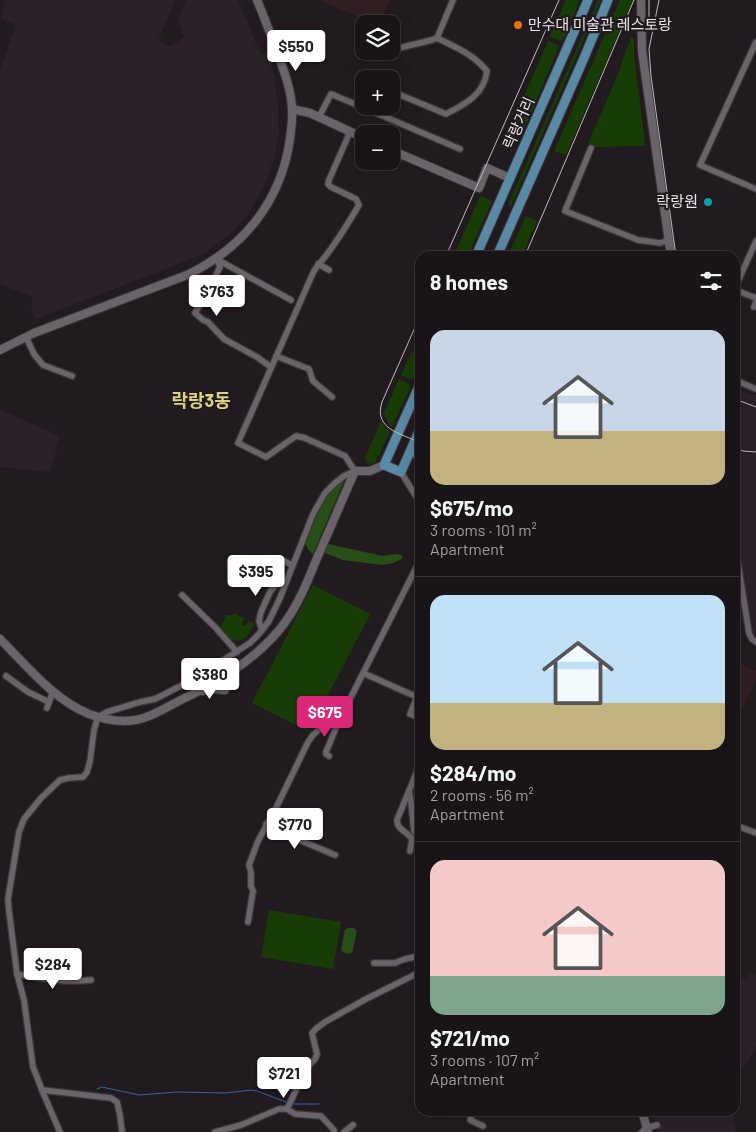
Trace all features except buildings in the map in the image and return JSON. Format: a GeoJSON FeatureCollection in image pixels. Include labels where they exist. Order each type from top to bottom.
{"type":"FeatureCollection","features":[{"type":"Feature","properties":{"kind":"main road"},"geometry":{"type":"LineString","coordinates":[[0,350],[26,337],[187,276],[224,254],[244,236],[263,212],[280,180],[288,150],[292,110],[288,84],[269,28],[257,0]]}},
{"type":"Feature","properties":{"kind":"main road","name":"락랑거리"},"geometry":{"type":"LineString","coordinates":[[478,251],[588,0]]}},
{"type":"Feature","properties":{"kind":"main road"},"geometry":{"type":"LineString","coordinates":[[499,251],[608,0]]}},
{"type":"Feature","properties":{"kind":"main road"},"geometry":{"type":"LineString","coordinates":[[641,0],[642,51],[670,251]]}},
{"type":"Feature","properties":{"kind":"main road"},"geometry":{"type":"LineString","coordinates":[[292,110],[310,113],[355,134]]}},
{"type":"Feature","properties":{"kind":"main road"},"geometry":{"type":"LineString","coordinates":[[400,154],[479,188],[487,168],[510,178]]}},
{"type":"Feature","properties":{"kind":"main road"},"geometry":{"type":"LineString","coordinates":[[0,639],[66,702],[98,717],[119,721],[147,717],[193,694],[239,667],[261,650],[281,628],[298,601],[355,472],[370,471],[384,465],[415,395]]}},
{"type":"Feature","properties":{"kind":"main road"},"geometry":{"type":"LineString","coordinates":[[384,465],[400,472],[415,440]]}},
{"type":"Feature","properties":{"kind":"main road"},"geometry":{"type":"LineString","coordinates":[[193,694],[211,689],[225,690]]}},
{"type":"Feature","properties":{"kind":"main road"},"geometry":{"type":"LineString","coordinates":[[643,1116],[645,1130]]}},
{"type":"Feature","properties":{"kind":"street"},"geometry":{"type":"LineString","coordinates":[[400,48],[437,38],[453,0]]}},
{"type":"Feature","properties":{"kind":"street"},"geometry":{"type":"LineString","coordinates":[[400,95],[446,114],[465,104],[486,82],[486,71],[469,54],[437,38]]}},
{"type":"Feature","properties":{"kind":"street"},"geometry":{"type":"LineString","coordinates":[[756,42],[700,165],[756,189]]}},
{"type":"Feature","properties":{"kind":"street"},"geometry":{"type":"LineString","coordinates":[[319,118],[331,94],[460,149]]}},
{"type":"Feature","properties":{"kind":"street"},"geometry":{"type":"LineString","coordinates":[[60,1132],[33,1067],[24,1000],[17,974],[8,899],[19,832],[24,819],[53,786],[60,780],[83,777],[87,772],[98,717],[107,712],[156,699],[192,680],[250,643],[270,621],[313,514],[325,493],[339,480],[355,472],[345,456],[305,438],[296,436],[266,457],[238,443],[318,264],[348,223],[358,205],[356,199],[328,184],[350,132]]}},
{"type":"Feature","properties":{"kind":"street"},"geometry":{"type":"LineString","coordinates":[[591,148],[565,211],[638,240],[660,243],[669,240]]}},
{"type":"Feature","properties":{"kind":"street"},"geometry":{"type":"LineString","coordinates":[[740,278],[756,242]]}},
{"type":"Feature","properties":{"kind":"street"},"geometry":{"type":"LineString","coordinates":[[216,259],[291,300]]}},
{"type":"Feature","properties":{"kind":"street"},"geometry":{"type":"LineString","coordinates":[[216,259],[220,267],[206,296],[195,313],[208,322],[224,339],[271,367]]}},
{"type":"Feature","properties":{"kind":"street"},"geometry":{"type":"LineString","coordinates":[[318,264],[329,270]]}},
{"type":"Feature","properties":{"kind":"street"},"geometry":{"type":"LineString","coordinates":[[740,292],[755,302]]}},
{"type":"Feature","properties":{"kind":"street"},"geometry":{"type":"LineString","coordinates":[[26,337],[34,354],[43,365],[72,376]]}},
{"type":"Feature","properties":{"kind":"street"},"geometry":{"type":"LineString","coordinates":[[276,356],[309,369],[314,381],[332,397]]}},
{"type":"Feature","properties":{"kind":"street"},"geometry":{"type":"LineString","coordinates":[[740,382],[756,389]]}},
{"type":"Feature","properties":{"kind":"street"},"geometry":{"type":"LineString","coordinates":[[409,454],[415,455]]}},
{"type":"Feature","properties":{"kind":"street"},"geometry":{"type":"LineString","coordinates":[[400,472],[415,496]]}},
{"type":"Feature","properties":{"kind":"street"},"geometry":{"type":"LineString","coordinates":[[282,560],[292,565]]}},
{"type":"Feature","properties":{"kind":"street"},"geometry":{"type":"LineString","coordinates":[[248,922],[253,891],[249,865],[266,824],[276,808],[308,742],[313,735],[348,703],[415,570]]}},
{"type":"Feature","properties":{"kind":"street"},"geometry":{"type":"LineString","coordinates":[[740,576],[749,633],[756,642]]}},
{"type":"Feature","properties":{"kind":"street"},"geometry":{"type":"LineString","coordinates":[[262,630],[259,621],[270,592],[276,584],[286,582]]}},
{"type":"Feature","properties":{"kind":"street"},"geometry":{"type":"LineString","coordinates":[[182,595],[216,626],[237,652]]}},
{"type":"Feature","properties":{"kind":"street"},"geometry":{"type":"LineString","coordinates":[[362,673],[415,696]]}},
{"type":"Feature","properties":{"kind":"street"},"geometry":{"type":"LineString","coordinates":[[6,676],[48,705],[53,691]]}},
{"type":"Feature","properties":{"kind":"street"},"geometry":{"type":"LineString","coordinates":[[415,702],[410,714],[415,716]]}},
{"type":"Feature","properties":{"kind":"street"},"geometry":{"type":"LineString","coordinates":[[329,756],[326,752],[338,723],[334,716]]}},
{"type":"Feature","properties":{"kind":"street"},"geometry":{"type":"LineString","coordinates":[[410,851],[411,836],[399,828],[397,820],[415,776]]}},
{"type":"Feature","properties":{"kind":"street"},"geometry":{"type":"LineString","coordinates":[[409,791],[415,833]]}},
{"type":"Feature","properties":{"kind":"street"},"geometry":{"type":"LineString","coordinates":[[266,824],[335,856]]}},
{"type":"Feature","properties":{"kind":"street"},"geometry":{"type":"LineString","coordinates":[[740,827],[756,833]]}},
{"type":"Feature","properties":{"kind":"street"},"geometry":{"type":"LineString","coordinates":[[374,963],[395,963],[405,958],[415,957]]}},
{"type":"Feature","properties":{"kind":"street"},"geometry":{"type":"LineString","coordinates":[[17,974],[50,980],[76,982],[91,980]]}},
{"type":"Feature","properties":{"kind":"street"},"geometry":{"type":"LineString","coordinates":[[287,1109],[294,1097],[302,1072],[315,1059],[317,1054],[312,1032],[325,1022],[366,999],[415,974]]}},
{"type":"Feature","properties":{"kind":"street"},"geometry":{"type":"LineString","coordinates":[[42,1090],[111,1098],[117,1102],[122,1132]]}},
{"type":"Feature","properties":{"kind":"street"},"geometry":{"type":"LineString","coordinates":[[215,1132],[238,1129],[279,1109],[287,1109],[294,1114],[321,1116],[334,1132]]}},
{"type":"Feature","properties":{"kind":"street"},"geometry":{"type":"LineString","coordinates":[[470,1116],[470,1120],[483,1126]]}},
{"type":"Feature","properties":{"kind":"street"},"geometry":{"type":"LineString","coordinates":[[645,1130],[657,1125]]}},
{"type":"Feature","properties":{"kind":"street"},"geometry":{"type":"LineString","coordinates":[[344,1132],[352,1126],[357,1132]]}},
{"type":"Feature","properties":{"kind":"shaded area"},"geometry":{"type":"Polygon","coordinates":[[[5,0],[175,0],[158,41],[171,46],[184,37],[178,20],[186,0],[238,0],[261,55],[268,53],[272,64],[278,102],[279,135],[273,162],[264,186],[248,214],[232,232],[204,254],[36,319],[31,306],[33,297],[0,284],[0,70],[16,25],[1,19],[5,0]]]}},
{"type":"Feature","properties":{"kind":"shaded area"},"geometry":{"type":"Polygon","coordinates":[[[319,0],[390,0],[383,15],[355,16],[319,0]]]}},
{"type":"Feature","properties":{"kind":"shaded area"},"geometry":{"type":"Polygon","coordinates":[[[740,389],[756,396],[756,639],[753,637],[749,623],[740,561],[740,389]]]}},
{"type":"Feature","properties":{"kind":"shaded area"},"geometry":{"type":"Polygon","coordinates":[[[0,410],[60,436],[49,472],[0,467],[0,410]]]}},
{"type":"Feature","properties":{"kind":"shaded area"},"geometry":{"type":"Polygon","coordinates":[[[740,664],[756,671],[756,678],[740,715],[740,664]]]}},
{"type":"Feature","properties":{"kind":"shaded area"},"geometry":{"type":"Polygon","coordinates":[[[750,972],[756,975],[756,1045],[749,1061],[740,1068],[740,978],[747,980],[750,972]]]}},
{"type":"Feature","properties":{"kind":"shaded area"},"geometry":{"type":"Polygon","coordinates":[[[653,1116],[733,1116],[736,1132],[658,1132],[653,1116]]]}},
{"type":"Feature","properties":{"kind":"green space"},"geometry":{"type":"Polygon","coordinates":[[[566,0],[580,0],[563,40],[560,41],[550,36],[566,0]]]}},
{"type":"Feature","properties":{"kind":"green space"},"geometry":{"type":"Polygon","coordinates":[[[598,0],[601,0],[511,206],[508,205],[598,0]]]}},
{"type":"Feature","properties":{"kind":"green space"},"geometry":{"type":"Polygon","coordinates":[[[620,0],[633,0],[566,155],[554,151],[620,0]]]}},
{"type":"Feature","properties":{"kind":"green space"},"geometry":{"type":"Polygon","coordinates":[[[631,38],[634,38],[634,56],[644,146],[595,147],[588,144],[621,67],[631,38]]]}},
{"type":"Feature","properties":{"kind":"green space"},"geometry":{"type":"Polygon","coordinates":[[[548,41],[559,47],[521,136],[509,131],[548,41]]]}},
{"type":"Feature","properties":{"kind":"green space"},"geometry":{"type":"Polygon","coordinates":[[[480,196],[492,201],[470,251],[456,251],[480,196]]]}},
{"type":"Feature","properties":{"kind":"green space"},"geometry":{"type":"Polygon","coordinates":[[[526,216],[537,221],[524,251],[510,251],[526,216]]]}},
{"type":"Feature","properties":{"kind":"green space"},"geometry":{"type":"Polygon","coordinates":[[[412,351],[415,352],[414,378],[411,380],[401,375],[412,351]]]}},
{"type":"Feature","properties":{"kind":"green space"},"geometry":{"type":"Polygon","coordinates":[[[399,379],[411,386],[392,427],[384,413],[399,379]]]}},
{"type":"Feature","properties":{"kind":"green space"},"geometry":{"type":"Polygon","coordinates":[[[381,421],[390,432],[376,461],[368,464],[365,458],[381,421]]]}},
{"type":"Feature","properties":{"kind":"green space"},"geometry":{"type":"Polygon","coordinates":[[[345,479],[313,554],[306,545],[310,525],[333,488],[345,479]]]}},
{"type":"Feature","properties":{"kind":"green space"},"geometry":{"type":"Polygon","coordinates":[[[328,544],[383,556],[402,555],[402,559],[382,565],[343,560],[325,553],[328,544]]]}},
{"type":"Feature","properties":{"kind":"green space"},"geometry":{"type":"Polygon","coordinates":[[[313,585],[370,614],[309,732],[252,703],[313,585]]]}},
{"type":"Feature","properties":{"kind":"green space"},"geometry":{"type":"Polygon","coordinates":[[[235,614],[244,618],[242,624],[245,626],[249,621],[255,624],[247,636],[238,641],[227,637],[221,626],[226,615],[235,614]]]}},
{"type":"Feature","properties":{"kind":"green space"},"geometry":{"type":"Polygon","coordinates":[[[269,910],[341,922],[333,969],[261,957],[269,910]]]}},
{"type":"Feature","properties":{"kind":"green space"},"geometry":{"type":"Polygon","coordinates":[[[354,928],[357,931],[352,953],[347,954],[341,950],[345,930],[354,928]]]}},
{"type":"Feature","properties":{"kind":"waterway"},"geometry":{"type":"LineString","coordinates":[[97,1089],[102,1087],[139,1095],[177,1092],[226,1093],[251,1090],[286,1102]]}},
{"type":"Feature","properties":{"kind":"waterway"},"geometry":{"type":"LineString","coordinates":[[293,1104],[319,1104]]}},
{"type":"Feature","properties":{"kind":"tram line"},"geometry":{"type":"LineString","coordinates":[[448,251],[559,0]]}},
{"type":"Feature","properties":{"kind":"tram line"},"geometry":{"type":"LineString","coordinates":[[527,251],[634,0]]}},
{"type":"Feature","properties":{"kind":"tram line"},"geometry":{"type":"LineString","coordinates":[[649,0],[649,26]]}},
{"type":"Feature","properties":{"kind":"tram line"},"geometry":{"type":"LineString","coordinates":[[659,0],[649,49],[651,76],[675,251]]}},
{"type":"Feature","properties":{"kind":"tram line"},"geometry":{"type":"LineString","coordinates":[[415,327],[382,402],[380,411],[385,425],[415,441]]}},
{"type":"Feature","properties":{"kind":"tram line"},"geometry":{"type":"LineString","coordinates":[[740,401],[756,407]]}},
{"type":"Feature","properties":{"kind":"tram line"},"geometry":{"type":"LineString","coordinates":[[740,450],[756,452]]}},
{"type":"Feature","properties":{"kind":"place","name":"만수대 미술관 레스토랑"},"geometry":{"type":"Point","coordinates":[518,25]}},
{"type":"Feature","properties":{"kind":"place","name":"락랑원"},"geometry":{"type":"Point","coordinates":[708,202]}},
{"type":"Feature","properties":{"kind":"district","name":"락랑3동"},"geometry":{"type":"Point","coordinates":[201,401]}}]}
